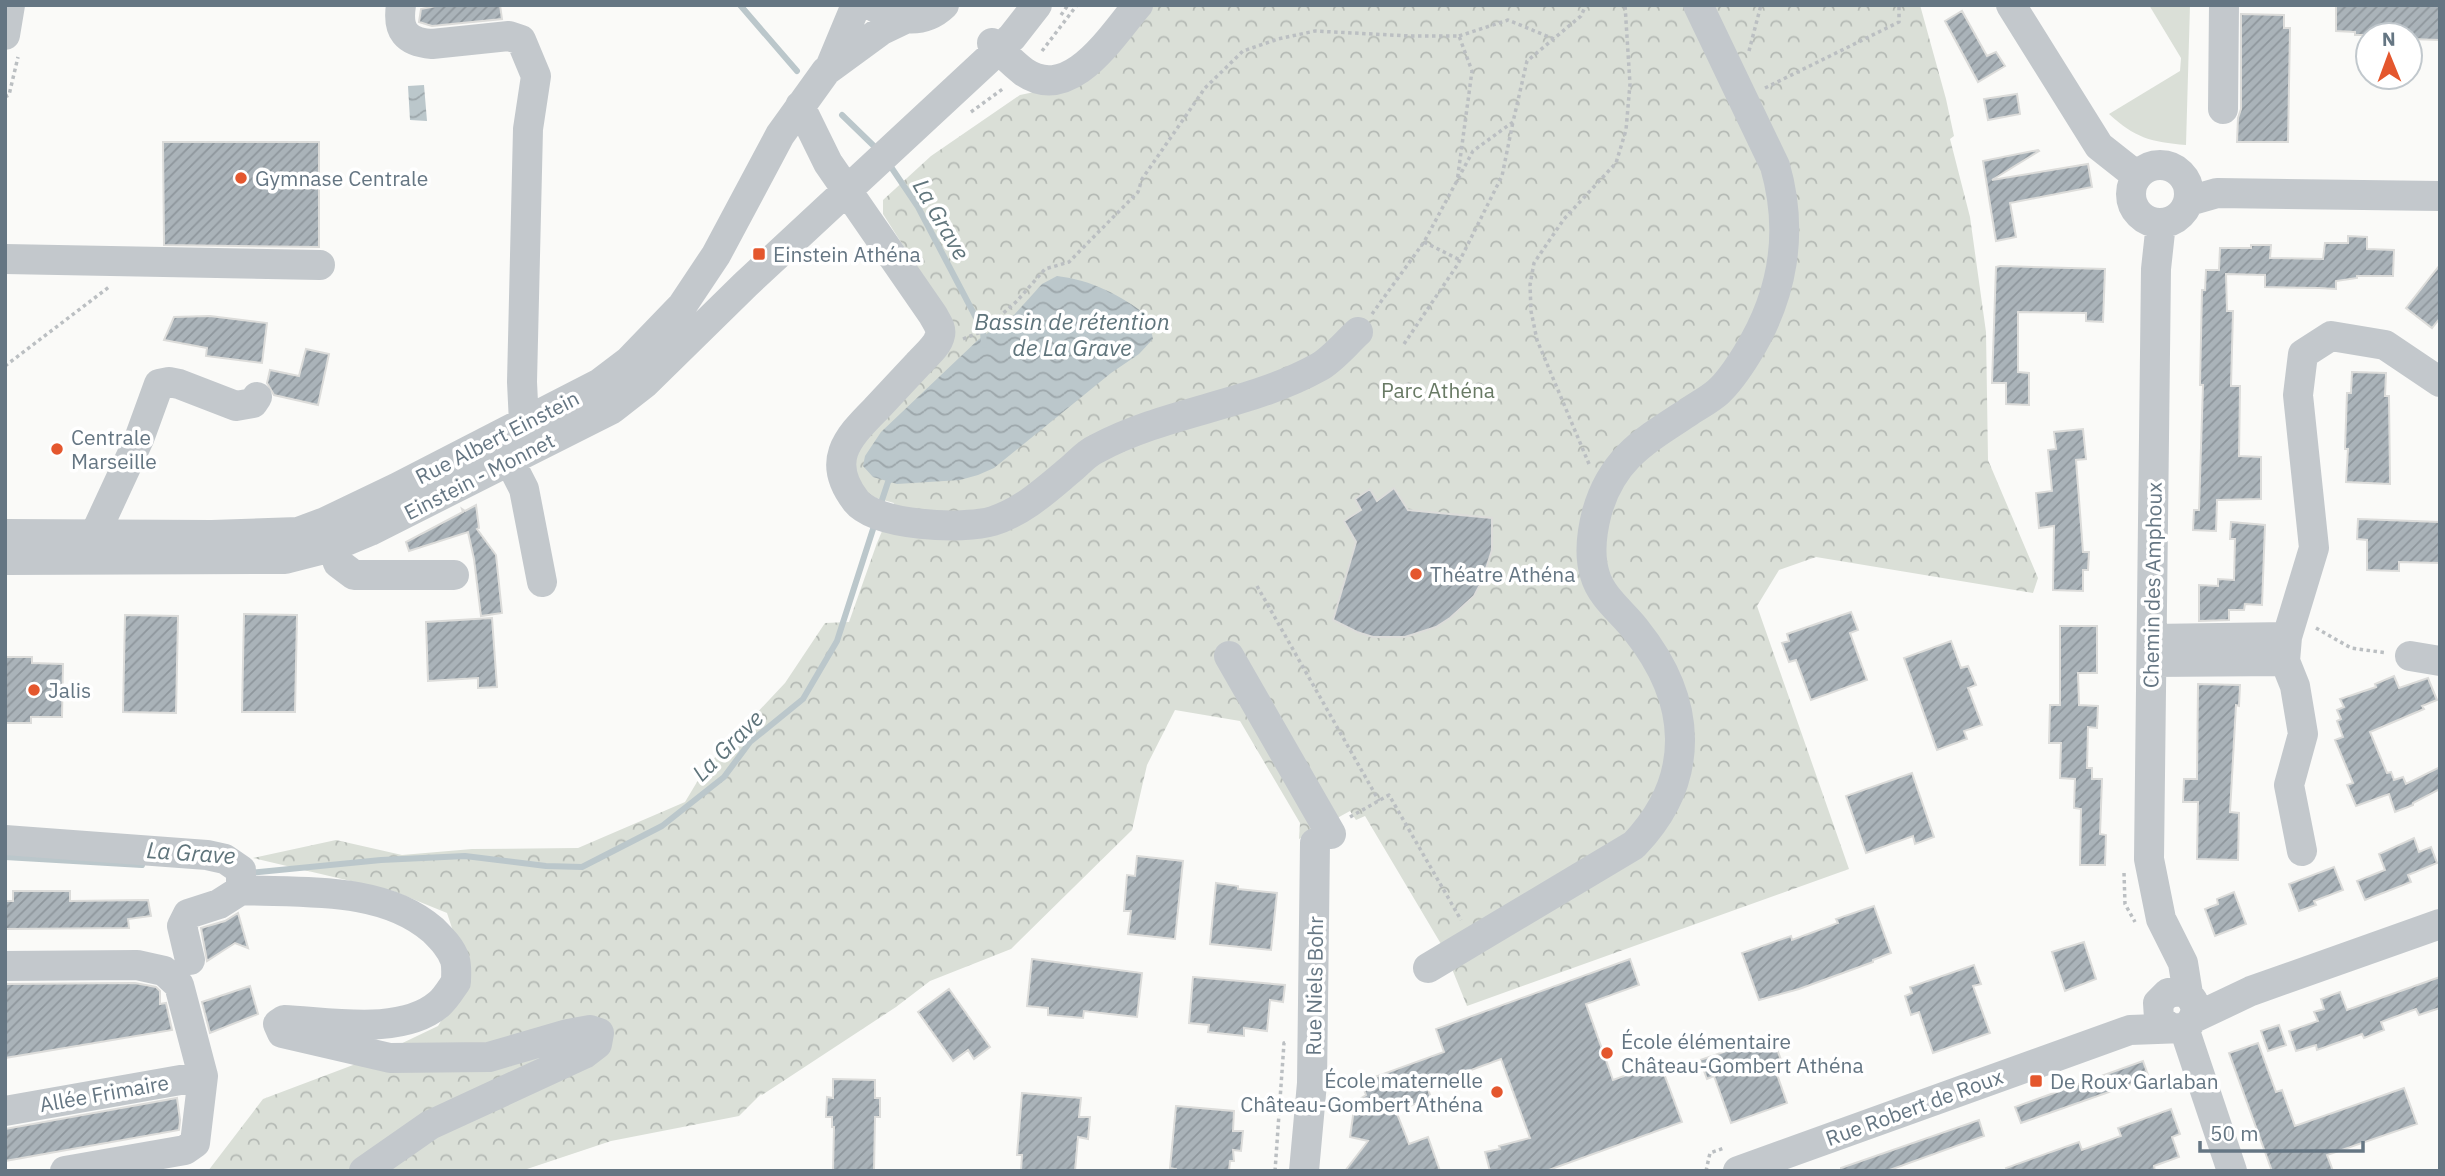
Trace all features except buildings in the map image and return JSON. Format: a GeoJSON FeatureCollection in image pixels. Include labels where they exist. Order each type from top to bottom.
{"type":"FeatureCollection","features":[{"type":"Feature","properties":{"kind":"street"},"geometry":{"type":"LineString","coordinates":[[5,35],[10,5]]}},
{"type":"Feature","properties":{"kind":"street"},"geometry":{"type":"LineString","coordinates":[[401,5],[400,24],[406,36],[420,43],[432,44],[509,36],[521,40],[536,76],[527,142],[522,382],[524,423]]}},
{"type":"Feature","properties":{"kind":"street","name":"Rue Albert Einstein"},"geometry":{"type":"LineString","coordinates":[[5,534],[298,532],[329,535],[503,449],[524,423],[600,383],[629,361],[682,306],[716,256],[780,135],[831,65],[856,5]]}},
{"type":"Feature","properties":{"kind":"street"},"geometry":{"type":"LineString","coordinates":[[871,5],[886,15],[905,19]]}},
{"type":"Feature","properties":{"kind":"street","name":"Rue Albert Einstein"},"geometry":{"type":"LineString","coordinates":[[831,65],[882,30],[905,19],[923,17],[944,5]]}},
{"type":"Feature","properties":{"kind":"street","name":"Einstein - Monnet"},"geometry":{"type":"LineString","coordinates":[[503,449],[612,408],[645,384],[916,127],[995,46],[1012,37],[1037,5]]}},
{"type":"Feature","properties":{"kind":"street"},"geometry":{"type":"LineString","coordinates":[[995,46],[1025,73],[1042,80],[1058,81],[1074,75],[1084,66],[1138,5]]}},
{"type":"Feature","properties":{"kind":"street"},"geometry":{"type":"LineString","coordinates":[[1428,968],[1634,845],[1663,809],[1676,771],[1681,726],[1672,688],[1637,631],[1606,596],[1595,577],[1593,533],[1601,502],[1616,467],[1637,447],[1718,392],[1736,371],[1765,323],[1775,296],[1785,241],[1782,190],[1775,166],[1698,5]]}},
{"type":"Feature","properties":{"kind":"street"},"geometry":{"type":"LineString","coordinates":[[2011,5],[2099,146],[2137,176]]}},
{"type":"Feature","properties":{"kind":"street"},"geometry":{"type":"LineString","coordinates":[[2223,109],[2224,5]]}},
{"type":"Feature","properties":{"kind":"street"},"geometry":{"type":"LineString","coordinates":[[800,106],[828,163],[854,183],[940,328],[940,336],[930,351],[855,429],[842,451],[841,471],[847,486],[857,502],[881,515],[946,526],[992,521],[1030,504],[1093,450],[1143,427],[1260,392],[1321,366],[1358,332]]}},
{"type":"Feature","properties":{"kind":"street"},"geometry":{"type":"LineString","coordinates":[[2153,165],[2173,167],[2188,181],[2189,201],[2182,214],[2169,222],[2152,222],[2137,211],[2131,194],[2137,176],[2153,165]]}},
{"type":"Feature","properties":{"kind":"street"},"geometry":{"type":"LineString","coordinates":[[2189,201],[2217,193],[2440,196]]}},
{"type":"Feature","properties":{"kind":"street","name":"Chemin des Amphoux"},"geometry":{"type":"LineString","coordinates":[[2161,223],[2156,269],[2149,859],[2161,919],[2183,963],[2179,1010],[2232,1171]]}},
{"type":"Feature","properties":{"kind":"street"},"geometry":{"type":"LineString","coordinates":[[5,260],[320,265]]}},
{"type":"Feature","properties":{"kind":"street"},"geometry":{"type":"LineString","coordinates":[[2302,851],[2289,785],[2303,734],[2288,638],[2314,548],[2298,395],[2303,354],[2331,336],[2385,345],[2440,382]]}},
{"type":"Feature","properties":{"kind":"street"},"geometry":{"type":"LineString","coordinates":[[95,534],[139,439],[159,384],[178,384],[236,406],[253,403],[257,397]]}},
{"type":"Feature","properties":{"kind":"street"},"geometry":{"type":"LineString","coordinates":[[503,449],[524,489],[542,582]]}},
{"type":"Feature","properties":{"kind":"street"},"geometry":{"type":"LineString","coordinates":[[5,560],[285,559],[329,535],[338,563],[354,575],[454,575]]}},
{"type":"Feature","properties":{"kind":"street"},"geometry":{"type":"LineString","coordinates":[[2152,651],[2288,638]]}},
{"type":"Feature","properties":{"kind":"street"},"geometry":{"type":"LineString","coordinates":[[1229,656],[1331,832]]}},
{"type":"Feature","properties":{"kind":"street"},"geometry":{"type":"LineString","coordinates":[[2410,656],[2440,661]]}},
{"type":"Feature","properties":{"kind":"street","name":"Rue Niels Bohr"},"geometry":{"type":"LineString","coordinates":[[1304,1171],[1331,832]]}},
{"type":"Feature","properties":{"kind":"street"},"geometry":{"type":"LineString","coordinates":[[5,840],[207,855],[225,859],[241,879],[339,894],[385,904],[418,917],[444,941],[455,961],[456,982],[440,1003],[415,1018],[389,1024],[284,1020],[278,1024],[282,1034],[390,1058],[489,1057],[568,1034],[590,1030],[599,1033],[597,1044],[584,1054],[430,1125],[364,1171]]}},
{"type":"Feature","properties":{"kind":"street"},"geometry":{"type":"LineString","coordinates":[[190,960],[182,926],[188,914],[219,904],[241,879]]}},
{"type":"Feature","properties":{"kind":"street","name":"Rue Robert de Roux"},"geometry":{"type":"LineString","coordinates":[[1738,1171],[2179,1010],[2251,991],[2440,924]]}},
{"type":"Feature","properties":{"kind":"street"},"geometry":{"type":"LineString","coordinates":[[5,966],[137,965],[163,971],[179,985],[203,1076],[195,1143],[185,1150],[65,1171]]}},
{"type":"Feature","properties":{"kind":"street","name":"Allée Frimaire"},"geometry":{"type":"LineString","coordinates":[[5,1111],[203,1076]]}},
{"type":"Feature","properties":{"kind":"path"},"geometry":{"type":"LineString","coordinates":[[1404,344],[1460,260],[1502,176],[1527,61],[1581,16],[1586,5]]}},
{"type":"Feature","properties":{"kind":"path"},"geometry":{"type":"LineString","coordinates":[[1601,502],[1585,449],[1537,340],[1531,311],[1530,285],[1534,263],[1557,230],[1616,163],[1626,130],[1630,84],[1625,5]]}},
{"type":"Feature","properties":{"kind":"path"},"geometry":{"type":"LineString","coordinates":[[1742,94],[1761,5]]}},
{"type":"Feature","properties":{"kind":"path"},"geometry":{"type":"LineString","coordinates":[[1742,94],[1899,22],[1899,5]]}},
{"type":"Feature","properties":{"kind":"path"},"geometry":{"type":"LineString","coordinates":[[930,351],[983,331],[1017,301],[1045,268],[1069,262],[1138,192],[1142,179],[1205,88],[1243,51],[1278,38],[1315,31],[1459,36],[1508,20],[1554,39]]}},
{"type":"Feature","properties":{"kind":"path"},"geometry":{"type":"LineString","coordinates":[[1457,182],[1472,71],[1459,36]]}},
{"type":"Feature","properties":{"kind":"path"},"geometry":{"type":"LineString","coordinates":[[1358,332],[1424,242],[1473,151],[1513,122]]}},
{"type":"Feature","properties":{"kind":"path"},"geometry":{"type":"LineString","coordinates":[[1424,242],[1460,260]]}},
{"type":"Feature","properties":{"kind":"path"},"geometry":{"type":"LineString","coordinates":[[5,366],[111,285]]}},
{"type":"Feature","properties":{"kind":"path"},"geometry":{"type":"LineString","coordinates":[[1257,586],[1379,801]]}},
{"type":"Feature","properties":{"kind":"path"},"geometry":{"type":"LineString","coordinates":[[2288,638],[2410,656]]}},
{"type":"Feature","properties":{"kind":"path"},"geometry":{"type":"LineString","coordinates":[[1331,832],[1389,796],[1474,942]]}},
{"type":"Feature","properties":{"kind":"green space","name":"Parc Athéna"},"geometry":{"type":"Polygon","coordinates":[[[1151,5],[1920,5],[1946,99],[1954,136],[1950,139],[1970,217],[1986,332],[1988,460],[2038,578],[2033,593],[1816,557],[1779,570],[1757,606],[1849,869],[1467,1006],[1444,949],[1365,816],[1356,820],[1350,811],[1299,839],[1300,823],[1240,721],[1175,710],[1147,765],[1132,830],[1011,949],[930,981],[896,1007],[761,1094],[739,1116],[611,1141],[521,1171],[208,1171],[263,1099],[369,1059],[438,1026],[468,976],[447,913],[393,891],[253,858],[336,840],[402,855],[472,849],[578,848],[685,802],[706,767],[785,683],[825,623],[849,622],[894,503],[869,496],[846,459],[946,313],[883,214],[883,200],[931,156],[1020,95],[1039,91],[1151,5]]]}},
{"type":"Feature","properties":{"kind":"green space"},"geometry":{"type":"Polygon","coordinates":[[[2149,5],[2190,5],[2186,145],[2136,134],[2109,114],[2180,71],[2181,58],[2149,5]]]}},
{"type":"Feature","properties":{"kind":"water"},"geometry":{"type":"Polygon","coordinates":[[[424,85],[427,121],[410,120],[408,86],[424,85]]]}},
{"type":"Feature","properties":{"kind":"water","name":"Bassin de rétention de La Grave"},"geometry":{"type":"Polygon","coordinates":[[[1057,276],[1094,285],[1127,301],[1148,316],[1153,339],[1139,354],[1111,373],[994,468],[960,480],[897,484],[873,477],[863,466],[865,456],[881,432],[979,339],[1014,315],[1042,284],[1057,276]]]}},
{"type":"Feature","properties":{"kind":"waterway","name":"La Grave"},"geometry":{"type":"LineString","coordinates":[[740,5],[797,71]]}},
{"type":"Feature","properties":{"kind":"waterway","name":"La Grave"},"geometry":{"type":"LineString","coordinates":[[842,115],[878,150]]}},
{"type":"Feature","properties":{"kind":"waterway","name":"La Grave"},"geometry":{"type":"LineString","coordinates":[[889,164],[918,207],[983,331],[984,345]]}},
{"type":"Feature","properties":{"kind":"waterway","name":"La Grave"},"geometry":{"type":"LineString","coordinates":[[880,506],[888,482],[892,478]]}},
{"type":"Feature","properties":{"kind":"waterway","name":"La Grave"},"geometry":{"type":"LineString","coordinates":[[250,873],[381,860],[465,856],[546,866],[582,867],[662,826],[724,777],[750,742],[803,699],[837,641],[875,523]]}},
{"type":"Feature","properties":{"kind":"waterway","name":"La Grave"},"geometry":{"type":"LineString","coordinates":[[5,857],[142,865]]}},
{"type":"Feature","properties":{"kind":"place","name":"Gymnase Centrale"},"geometry":{"type":"Point","coordinates":[241,178]}},
{"type":"Feature","properties":{"kind":"place","name":"Einstein Athéna"},"geometry":{"type":"Point","coordinates":[759,254]}},
{"type":"Feature","properties":{"kind":"place","name":"Centrale Marseille"},"geometry":{"type":"Point","coordinates":[57,449]}},
{"type":"Feature","properties":{"kind":"place","name":"Théatre Athéna"},"geometry":{"type":"Point","coordinates":[1416,574]}},
{"type":"Feature","properties":{"kind":"place","name":"Jalis"},"geometry":{"type":"Point","coordinates":[34,690]}},
{"type":"Feature","properties":{"kind":"place","name":"École élémentaire Château-Gombert Athéna"},"geometry":{"type":"Point","coordinates":[1607,1053]}},
{"type":"Feature","properties":{"kind":"place","name":"De Roux Garlaban"},"geometry":{"type":"Point","coordinates":[2036,1081]}},
{"type":"Feature","properties":{"kind":"place","name":"École maternelle Château-Gombert Athéna"},"geometry":{"type":"Point","coordinates":[1497,1092]}}]}
